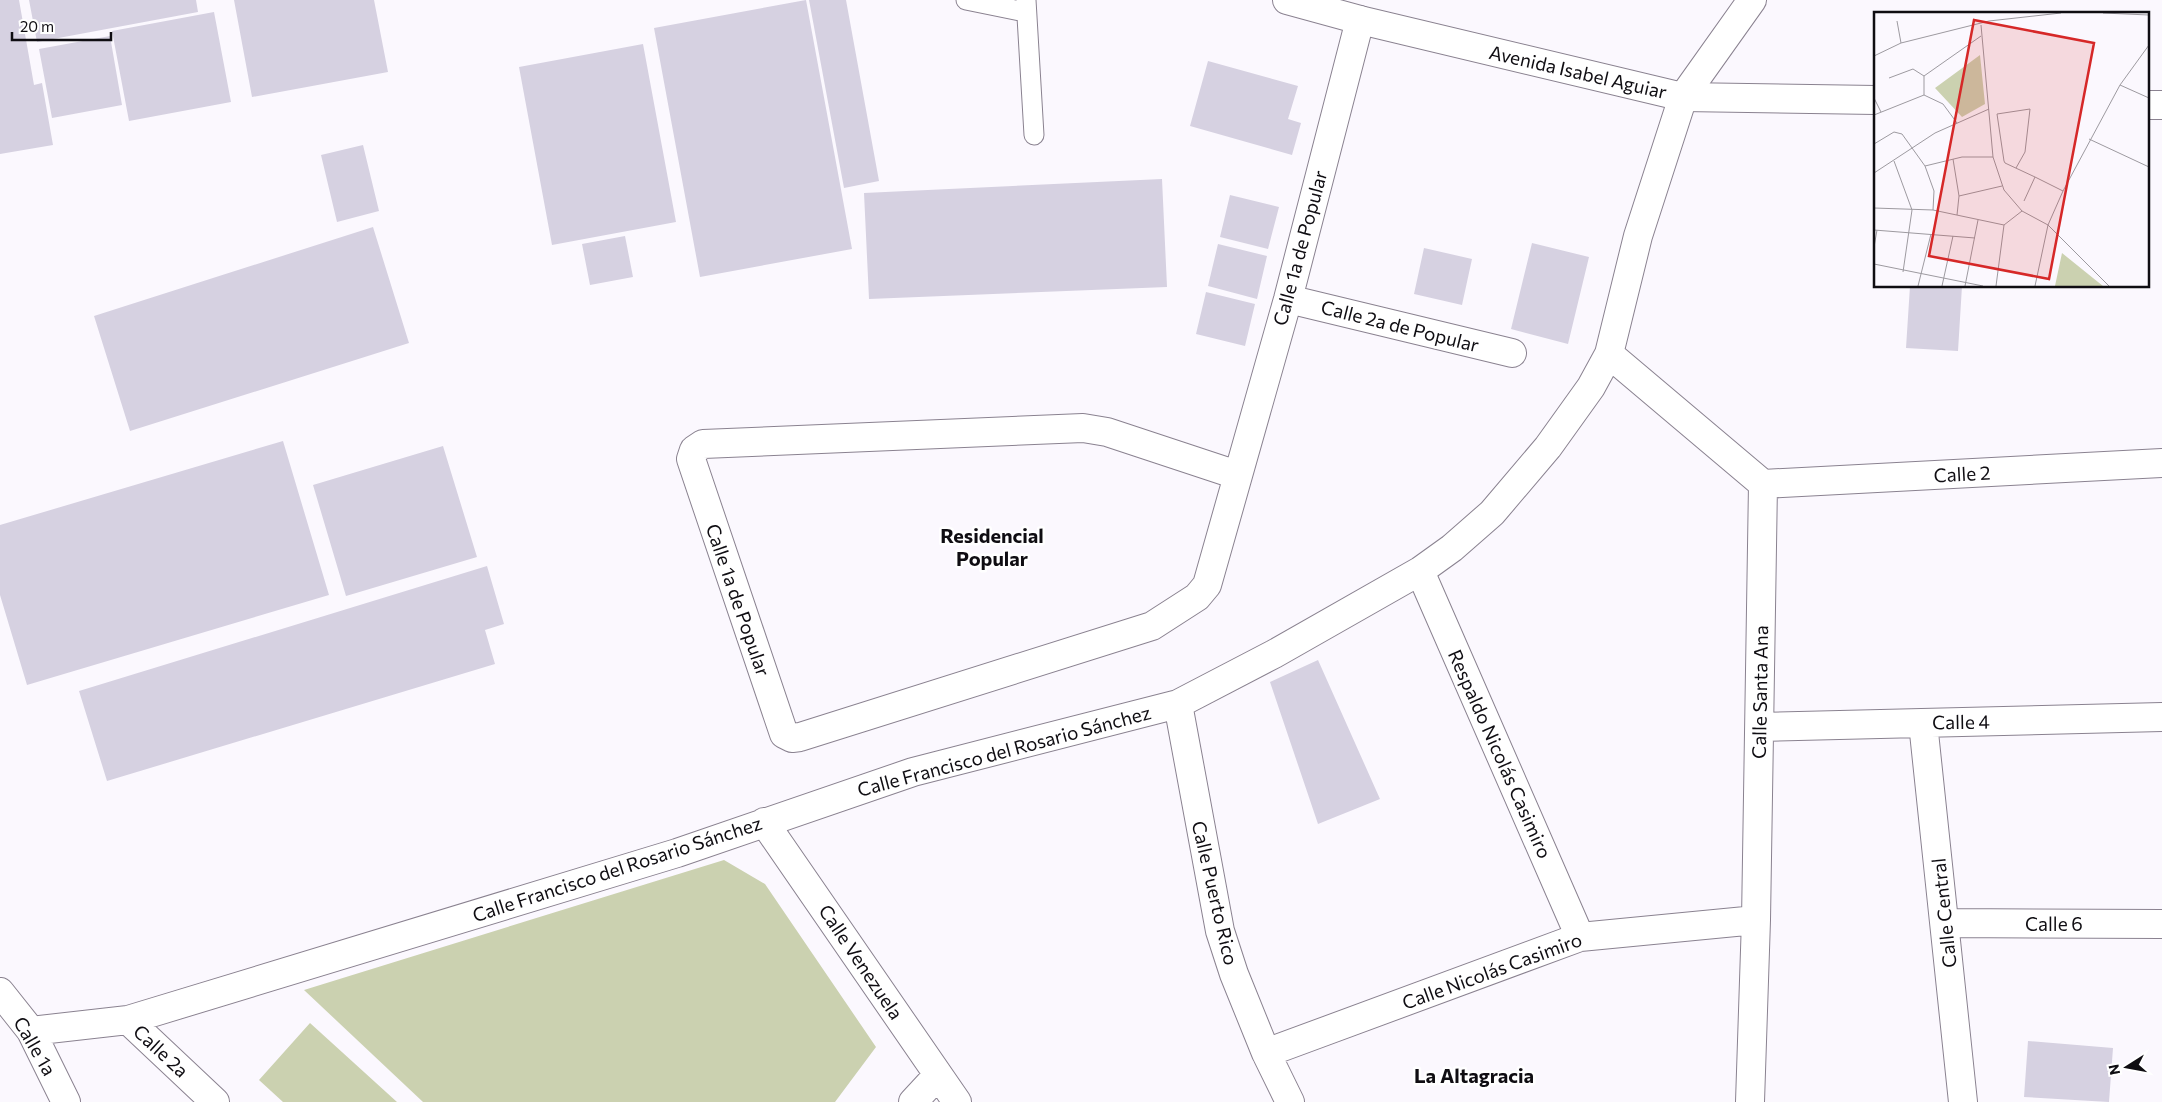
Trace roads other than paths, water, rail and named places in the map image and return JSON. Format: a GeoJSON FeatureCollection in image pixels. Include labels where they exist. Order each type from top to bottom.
{"type":"FeatureCollection","features":[{"type":"Feature","properties":{"kind":"street","name":"Avenida Isabel Aguiar"},"geometry":{"type":"LineString","coordinates":[[1287,0],[1360,20],[1683,97],[1874,100]]}},
{"type":"Feature","properties":{"kind":"street","name":"Calle Francisco del Rosario Sánchez"},"geometry":{"type":"LineString","coordinates":[[31,1032],[128,1020],[677,852],[913,772],[1178,704],[1274,654],[1420,571],[1452,548],[1492,514],[1548,447],[1591,387],[1609,354],[1638,236],[1683,97],[1752,0]]}},
{"type":"Feature","properties":{"kind":"street","name":"Calle 1a de Popular"},"geometry":{"type":"LineString","coordinates":[[1237,475],[1107,432],[1083,428],[703,444],[694,450],[691,459],[784,734],[792,738],[1160,622],[1197,597],[1207,585],[1288,299],[1360,20]]}},
{"type":"Feature","properties":{"kind":"street","name":"Calle 2a de Popular"},"geometry":{"type":"LineString","coordinates":[[1288,299],[1512,353]]}},
{"type":"Feature","properties":{"kind":"street"},"geometry":{"type":"LineString","coordinates":[[1609,354],[1763,484]]}},
{"type":"Feature","properties":{"kind":"street","name":"Calle 2"},"geometry":{"type":"LineString","coordinates":[[1763,484],[2162,463]]}},
{"type":"Feature","properties":{"kind":"street","name":"Calle Santa Ana"},"geometry":{"type":"LineString","coordinates":[[1750,1102],[1756,920],[1763,484]]}},
{"type":"Feature","properties":{"kind":"street","name":"Respaldo Nicolás Casimiro"},"geometry":{"type":"LineString","coordinates":[[1420,571],[1580,936]]}},
{"type":"Feature","properties":{"kind":"street","name":"Calle Puerto Rico"},"geometry":{"type":"LineString","coordinates":[[1178,704],[1220,931],[1234,974],[1266,1053],[1290,1102]]}},
{"type":"Feature","properties":{"kind":"street","name":"Calle 4"},"geometry":{"type":"LineString","coordinates":[[1760,727],[2162,717]]}},
{"type":"Feature","properties":{"kind":"street","name":"Calle Central"},"geometry":{"type":"LineString","coordinates":[[1924,723],[1963,1102]]}},
{"type":"Feature","properties":{"kind":"street","name":"Calle Venezuela"},"geometry":{"type":"LineString","coordinates":[[764,822],[957,1102]]}},
{"type":"Feature","properties":{"kind":"street","name":"Calle Nicolás Casimiro"},"geometry":{"type":"LineString","coordinates":[[1266,1053],[1580,936],[1756,920]]}},
{"type":"Feature","properties":{"kind":"street","name":"Calle 6"},"geometry":{"type":"LineString","coordinates":[[1945,923],[2162,924]]}},
{"type":"Feature","properties":{"kind":"street","name":"Calle 1a"},"geometry":{"type":"LineString","coordinates":[[0,992],[31,1032],[66,1102]]}},
{"type":"Feature","properties":{"kind":"street","name":"Calle 2a"},"geometry":{"type":"LineString","coordinates":[[128,1020],[215,1102]]}},
{"type":"Feature","properties":{"kind":"street"},"geometry":{"type":"LineString","coordinates":[[913,1102],[938,1075]]}},
{"type":"Feature","properties":{"kind":"lane"},"geometry":{"type":"LineString","coordinates":[[966,0],[1026,6],[1034,135]]}},
{"type":"Feature","properties":{"kind":"district","name":"Residencial Popular"},"geometry":{"type":"Point","coordinates":[992,548]}},
{"type":"Feature","properties":{"kind":"district","name":"La Altagracia"},"geometry":{"type":"Point","coordinates":[1474,1076]}}]}
